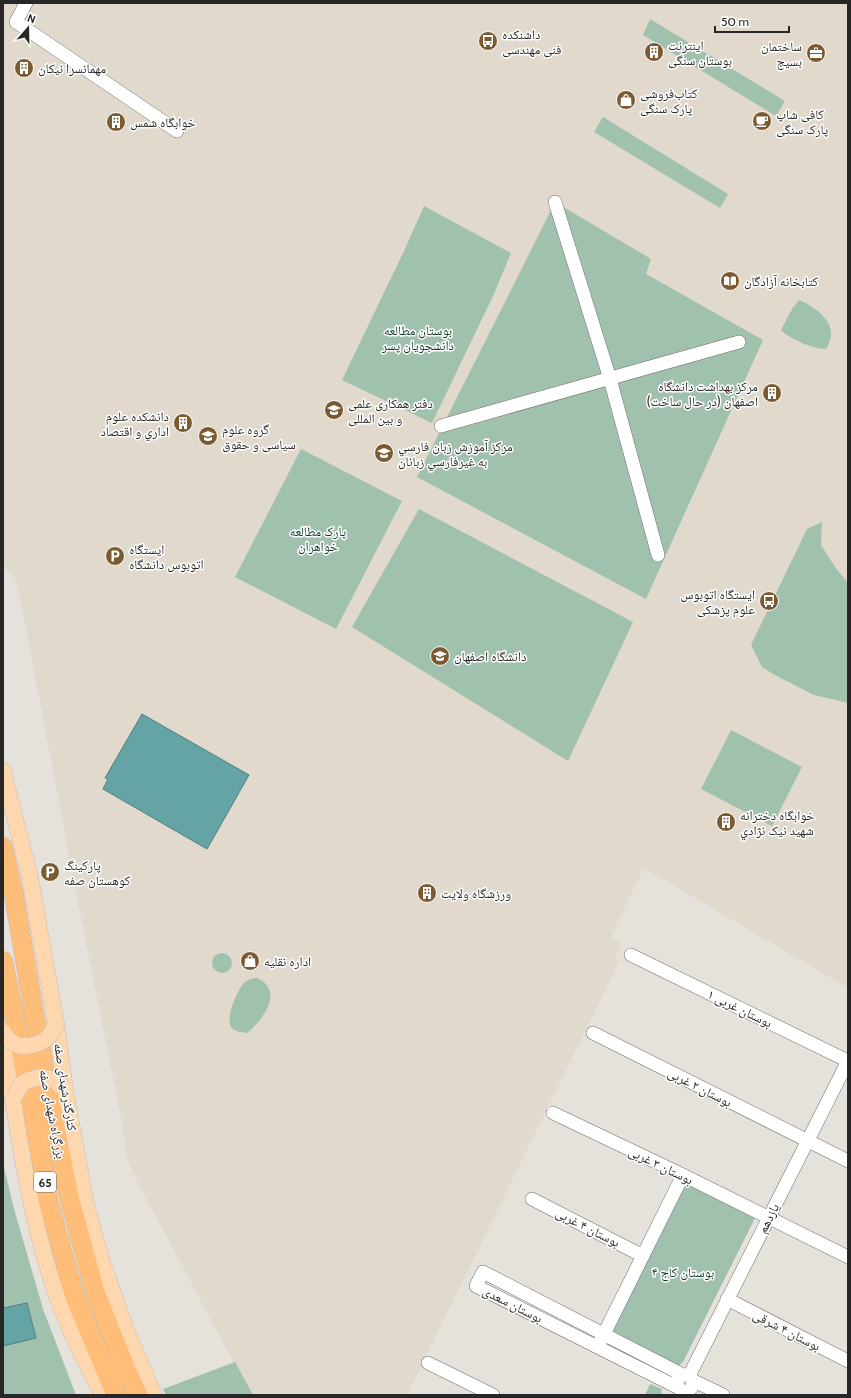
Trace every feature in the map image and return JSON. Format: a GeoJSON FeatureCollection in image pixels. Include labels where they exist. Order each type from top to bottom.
{"type":"FeatureCollection","features":[{"type":"Feature","properties":{"kind":"highway","name":"بزرگراه شهدای صفه"},"geometry":{"type":"LineString","coordinates":[[3,847],[14,896],[48,1093],[69,1196],[95,1292],[127,1372],[138,1395]]}},
{"type":"Feature","properties":{"kind":"highway","name":"بزرگراه شهدای صفه"},"geometry":{"type":"LineString","coordinates":[[3,961],[30,1094],[49,1204],[75,1296],[116,1395]]}},
{"type":"Feature","properties":{"kind":"main road","name":"کنارگذرشهدای صفه"},"geometry":{"type":"LineString","coordinates":[[3,771],[30,877],[56,1023],[65,1090],[86,1205],[103,1265],[154,1395]]}},
{"type":"Feature","properties":{"kind":"main road"},"geometry":{"type":"LineString","coordinates":[[3,795],[18,878],[27,974]]}},
{"type":"Feature","properties":{"kind":"main road"},"geometry":{"type":"LineString","coordinates":[[3,1032],[11,1042],[24,1046],[31,1046],[41,1043],[49,1036],[56,1023]]}},
{"type":"Feature","properties":{"kind":"main road"},"geometry":{"type":"LineString","coordinates":[[3,1037],[33,1207],[44,1253],[58,1299],[76,1346],[103,1395]]}},
{"type":"Feature","properties":{"kind":"main road"},"geometry":{"type":"LineString","coordinates":[[13,1099],[24,1082],[39,1077],[52,1079],[58,1082],[65,1090]]}},
{"type":"Feature","properties":{"kind":"street"},"geometry":{"type":"LineString","coordinates":[[26,3],[16,22],[177,131]]}},
{"type":"Feature","properties":{"kind":"street"},"geometry":{"type":"LineString","coordinates":[[555,202],[610,379],[658,555]]}},
{"type":"Feature","properties":{"kind":"street"},"geometry":{"type":"LineString","coordinates":[[441,426],[739,342]]}},
{"type":"Feature","properties":{"kind":"street","name":"بوستان غربی ۱"},"geometry":{"type":"LineString","coordinates":[[631,955],[848,1061]]}},
{"type":"Feature","properties":{"kind":"street","name":"بوستان ۲ غربی"},"geometry":{"type":"LineString","coordinates":[[593,1033],[848,1161]]}},
{"type":"Feature","properties":{"kind":"street","name":"یازدهم"},"geometry":{"type":"LineString","coordinates":[[685,1386],[727,1299],[848,1061]]}},
{"type":"Feature","properties":{"kind":"street","name":"بوستان ۳ غربی"},"geometry":{"type":"LineString","coordinates":[[553,1113],[683,1175],[848,1258]]}},
{"type":"Feature","properties":{"kind":"street"},"geometry":{"type":"LineString","coordinates":[[598,1347],[683,1175]]}},
{"type":"Feature","properties":{"kind":"street","name":"بوستان ۴ غربی"},"geometry":{"type":"LineString","coordinates":[[532,1199],[644,1256]]}},
{"type":"Feature","properties":{"kind":"street","name":"بوستان سعدی"},"geometry":{"type":"LineString","coordinates":[[685,1386],[603,1335],[483,1272],[476,1286],[598,1347],[685,1386],[723,1395]]}},
{"type":"Feature","properties":{"kind":"street","name":"بوستان ۴ شرقی"},"geometry":{"type":"LineString","coordinates":[[727,1299],[848,1361]]}},
{"type":"Feature","properties":{"kind":"street"},"geometry":{"type":"LineString","coordinates":[[428,1363],[492,1395]]}},
{"type":"Feature","properties":{"kind":"shaded area","name":"دانشگاه اصفهان"},"geometry":{"type":"Polygon","coordinates":[[[3,3],[848,3],[848,988],[644,868],[610,938],[622,943],[615,959],[619,962],[407,1395],[251,1395],[138,1183],[127,1159],[122,1122],[76,892],[21,602],[15,578],[9,573],[3,562],[3,3]]]}},
{"type":"Feature","properties":{"kind":"green space"},"geometry":{"type":"Polygon","coordinates":[[[650,19],[785,101],[776,116],[643,35],[650,19]]]}},
{"type":"Feature","properties":{"kind":"green space"},"geometry":{"type":"Polygon","coordinates":[[[603,117],[728,194],[720,208],[594,132],[603,117]]]}},
{"type":"Feature","properties":{"kind":"green space"},"geometry":{"type":"Polygon","coordinates":[[[555,202],[651,259],[646,274],[763,340],[646,599],[417,477],[555,202]]]}},
{"type":"Feature","properties":{"kind":"green space","name":"بوستان مطالعه دانشجویان پسر"},"geometry":{"type":"Polygon","coordinates":[[[424,206],[511,253],[494,294],[432,423],[342,380],[424,206]]]}},
{"type":"Feature","properties":{"kind":"green space"},"geometry":{"type":"Polygon","coordinates":[[[799,300],[814,308],[826,319],[831,332],[830,340],[826,349],[821,349],[802,343],[790,337],[781,330],[792,309],[799,300]]]}},
{"type":"Feature","properties":{"kind":"green space","name":"پارک مطالعه خواهران"},"geometry":{"type":"Polygon","coordinates":[[[301,449],[402,501],[336,629],[235,577],[301,449]]]}},
{"type":"Feature","properties":{"kind":"green space"},"geometry":{"type":"Polygon","coordinates":[[[419,509],[633,622],[568,761],[352,627],[419,509]]]}},
{"type":"Feature","properties":{"kind":"green space"},"geometry":{"type":"Polygon","coordinates":[[[822,522],[821,545],[835,567],[848,583],[848,703],[814,695],[775,675],[762,667],[751,645],[807,529],[822,522]]]}},
{"type":"Feature","properties":{"kind":"green space"},"geometry":{"type":"Polygon","coordinates":[[[731,730],[802,767],[772,826],[701,789],[731,730]]]}},
{"type":"Feature","properties":{"kind":"green space"},"geometry":{"type":"Polygon","coordinates":[[[222,953],[229,956],[232,963],[229,970],[222,973],[215,970],[212,963],[215,956],[222,953]]]}},
{"type":"Feature","properties":{"kind":"green space"},"geometry":{"type":"Polygon","coordinates":[[[253,978],[257,978],[265,983],[270,990],[270,997],[265,1013],[247,1033],[237,1031],[232,1028],[230,1024],[230,1013],[232,1006],[243,984],[253,978]]]}},
{"type":"Feature","properties":{"kind":"green space"},"geometry":{"type":"Polygon","coordinates":[[[3,1163],[14,1209],[43,1309],[76,1395],[3,1395],[3,1163]]]}},
{"type":"Feature","properties":{"kind":"green space","name":"بوستان کاج ۴"},"geometry":{"type":"Polygon","coordinates":[[[686,1184],[755,1218],[683,1362],[677,1367],[609,1334],[681,1185],[686,1184]]]}},
{"type":"Feature","properties":{"kind":"green space"},"geometry":{"type":"Polygon","coordinates":[[[235,1362],[253,1395],[166,1395],[163,1389],[235,1362]]]}},
{"type":"Feature","properties":{"kind":"green space"},"geometry":{"type":"Polygon","coordinates":[[[650,1384],[662,1389],[661,1394],[645,1395],[650,1384]]]}},
{"type":"Feature","properties":{"kind":"water"},"geometry":{"type":"Polygon","coordinates":[[[142,714],[249,775],[207,849],[103,789],[108,779],[105,778],[142,714]]]}},
{"type":"Feature","properties":{"kind":"water"},"geometry":{"type":"Polygon","coordinates":[[[27,1303],[36,1338],[3,1346],[3,1308],[27,1303]]]}},
{"type":"Feature","properties":{"kind":"place","name":"داشنکده فنی مهندسی"},"geometry":{"type":"Point","coordinates":[488,41]}},
{"type":"Feature","properties":{"kind":"place","name":"اینترنت بوستان سنگی"},"geometry":{"type":"Point","coordinates":[654,52]}},
{"type":"Feature","properties":{"kind":"place","name":"ساختمان بسیج"},"geometry":{"type":"Point","coordinates":[816,53]}},
{"type":"Feature","properties":{"kind":"place","name":"مهمانسرا نیکان"},"geometry":{"type":"Point","coordinates":[24,68]}},
{"type":"Feature","properties":{"kind":"place","name":"کتاب‌فروشی پارک سنگی"},"geometry":{"type":"Point","coordinates":[626,100]}},
{"type":"Feature","properties":{"kind":"place","name":"کافی شاپ پارک سنگی"},"geometry":{"type":"Point","coordinates":[762,121]}},
{"type":"Feature","properties":{"kind":"place","name":"خوابگاه شمس"},"geometry":{"type":"Point","coordinates":[116,122]}},
{"type":"Feature","properties":{"kind":"place","name":"کتابخانه آزادگان"},"geometry":{"type":"Point","coordinates":[730,281]}},
{"type":"Feature","properties":{"kind":"place","name":"مرکز بهداشت دانشگاه اصفهان (در حال ساخت)"},"geometry":{"type":"Point","coordinates":[772,393]}},
{"type":"Feature","properties":{"kind":"place","name":"دفتر همکاری علمی و بین المللی"},"geometry":{"type":"Point","coordinates":[334,410]}},
{"type":"Feature","properties":{"kind":"place","name":"دانشکده علوم اداري و اقتصاد"},"geometry":{"type":"Point","coordinates":[183,423]}},
{"type":"Feature","properties":{"kind":"place","name":"گروه علوم سیاسی و حقوق"},"geometry":{"type":"Point","coordinates":[208,436]}},
{"type":"Feature","properties":{"kind":"place","name":"مرکز آموزش زبان فارسي به غيرفارسي زبانان"},"geometry":{"type":"Point","coordinates":[384,453]}},
{"type":"Feature","properties":{"kind":"place","name":"ایستگاه اتوبوس دانشگاه"},"geometry":{"type":"Point","coordinates":[115,556]}},
{"type":"Feature","properties":{"kind":"place","name":"ایستگاه اتوبوس علوم پزشکی"},"geometry":{"type":"Point","coordinates":[769,601]}},
{"type":"Feature","properties":{"kind":"place","name":"دانشگاه اصفهان"},"geometry":{"type":"Point","coordinates":[440,656]}},
{"type":"Feature","properties":{"kind":"place","name":"خوابگاه دخترانه شهيد نيک نژادي"},"geometry":{"type":"Point","coordinates":[726,822]}},
{"type":"Feature","properties":{"kind":"place","name":"پارکینگ کوهستان صفه"},"geometry":{"type":"Point","coordinates":[50,872]}},
{"type":"Feature","properties":{"kind":"place","name":"ورزشگاه ولایت"},"geometry":{"type":"Point","coordinates":[427,893]}},
{"type":"Feature","properties":{"kind":"place","name":"اداره نقليه"},"geometry":{"type":"Point","coordinates":[250,961]}}]}
